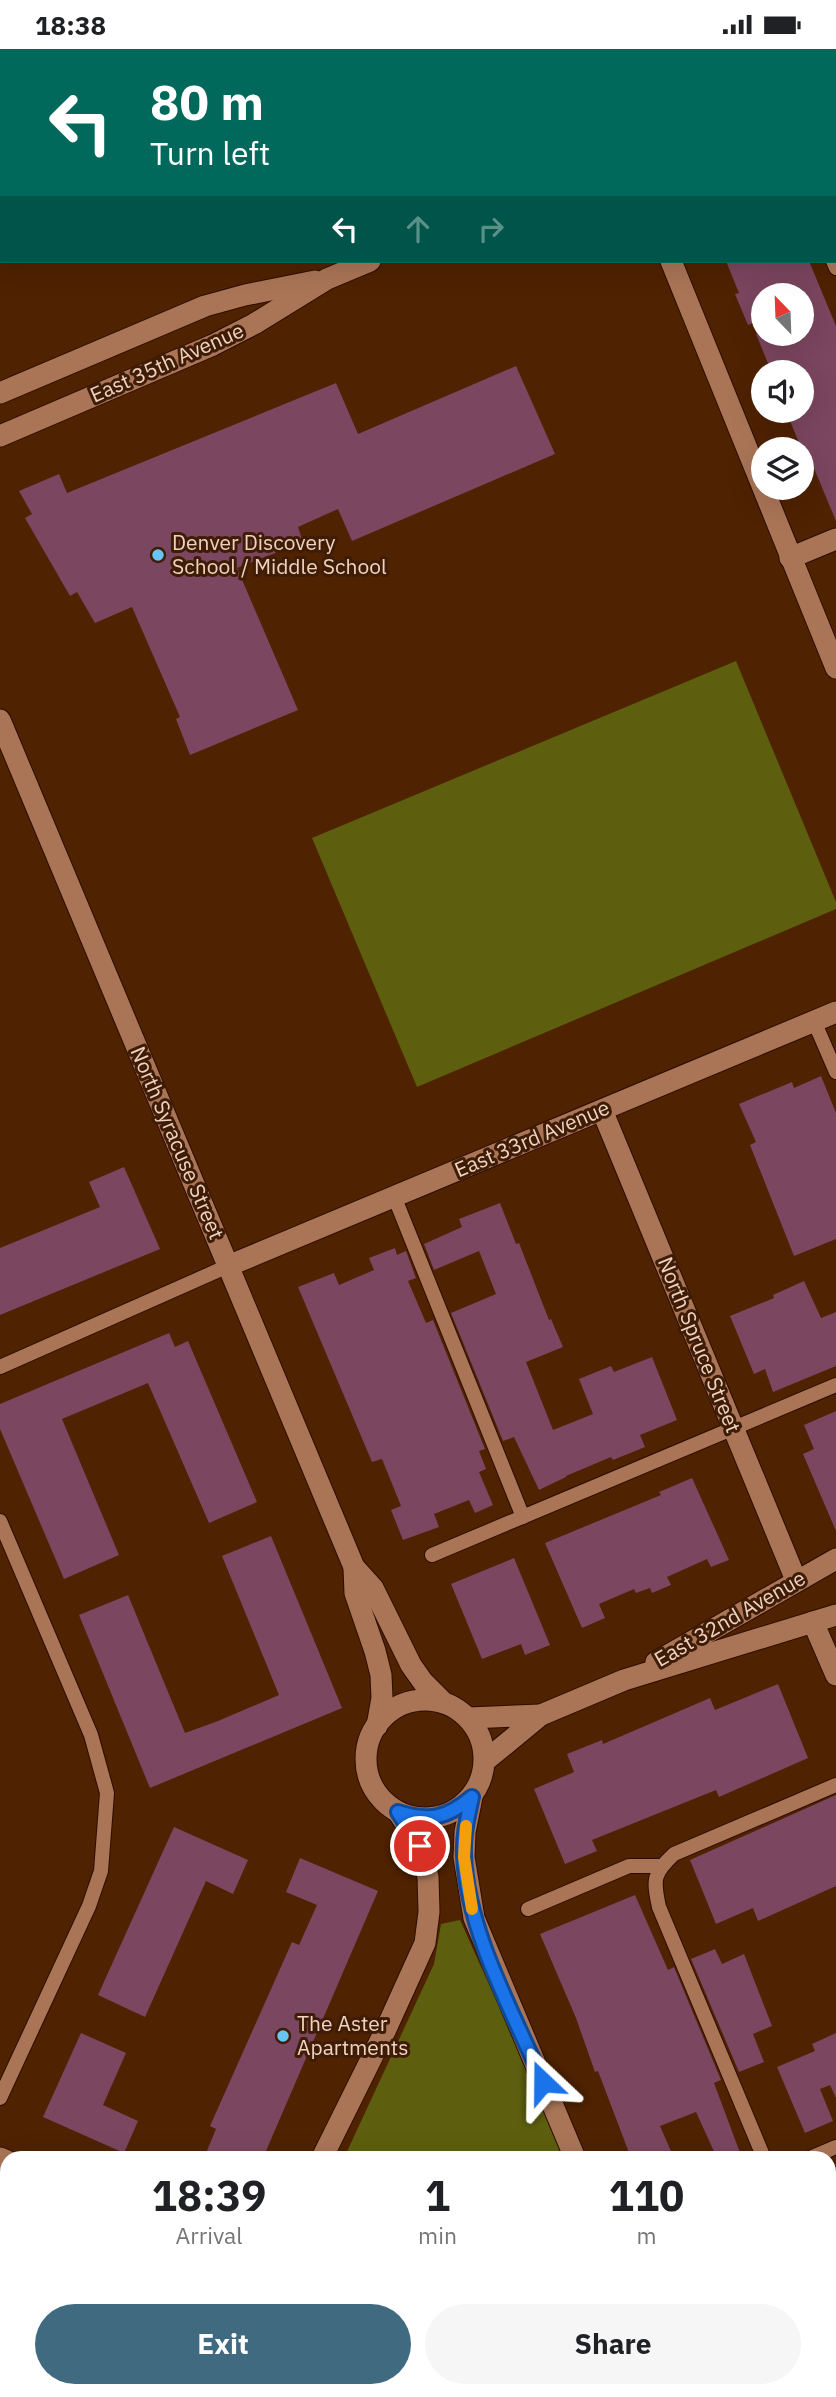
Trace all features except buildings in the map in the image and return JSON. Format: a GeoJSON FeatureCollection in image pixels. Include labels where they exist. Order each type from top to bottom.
{"type":"FeatureCollection","features":[{"type":"Feature","properties":{"kind":"street","name":"East 35th Avenue"},"geometry":{"type":"LineString","coordinates":[[0,436],[214,345],[327,279],[365,263]]}},
{"type":"Feature","properties":{"kind":"street"},"geometry":{"type":"LineString","coordinates":[[672,263],[836,668]]}},
{"type":"Feature","properties":{"kind":"street","name":"East 35th Avenue"},"geometry":{"type":"LineString","coordinates":[[0,393],[205,306],[327,279]]}},
{"type":"Feature","properties":{"kind":"street"},"geometry":{"type":"LineString","coordinates":[[790,558],[836,540]]}},
{"type":"Feature","properties":{"kind":"street","name":"North Syracuse Street"},"geometry":{"type":"LineString","coordinates":[[0,720],[354,1567],[373,1588],[411,1665],[444,1703]]}},
{"type":"Feature","properties":{"kind":"street","name":"East 33rd Avenue"},"geometry":{"type":"LineString","coordinates":[[229,1266],[836,1012]]}},
{"type":"Feature","properties":{"kind":"street","name":"North Spruce Street"},"geometry":{"type":"LineString","coordinates":[[602,1110],[796,1580]]}},
{"type":"Feature","properties":{"kind":"street","name":"East 32nd Avenue"},"geometry":{"type":"LineString","coordinates":[[624,1681],[836,1559]]}},
{"type":"Feature","properties":{"kind":"street","name":"North Syracuse Street"},"geometry":{"type":"LineString","coordinates":[[354,1567],[355,1593],[381,1675],[382,1699],[377,1726]]}},
{"type":"Feature","properties":{"kind":"street","name":"East 32nd Avenue"},"geometry":{"type":"LineString","coordinates":[[485,1761],[541,1715],[624,1681],[836,1615]]}},
{"type":"Feature","properties":{"kind":"street"},"geometry":{"type":"LineString","coordinates":[[814,1622],[836,1675]]}},
{"type":"Feature","properties":{"kind":"street"},"geometry":{"type":"LineString","coordinates":[[472,1797],[457,1810],[438,1817],[418,1818],[398,1812],[382,1800],[371,1783],[366,1764],[368,1744],[377,1726],[390,1712],[407,1703],[426,1700],[444,1703],[468,1719],[482,1743],[485,1761],[481,1780],[472,1797],[465,1832],[464,1857],[474,1918],[572,2151]]}},
{"type":"Feature","properties":{"kind":"street","name":"East 32nd Avenue"},"geometry":{"type":"LineString","coordinates":[[468,1719],[541,1715]]}},
{"type":"Feature","properties":{"kind":"street"},"geometry":{"type":"LineString","coordinates":[[325,2151],[425,1943],[429,1912],[428,1877],[420,1846],[398,1812]]}},
{"type":"Feature","properties":{"kind":"lane"},"geometry":{"type":"LineString","coordinates":[[814,1021],[836,1072]]}},
{"type":"Feature","properties":{"kind":"lane"},"geometry":{"type":"LineString","coordinates":[[394,1196],[523,1517]]}},
{"type":"Feature","properties":{"kind":"lane"},"geometry":{"type":"LineString","coordinates":[[0,1367],[229,1266]]}},
{"type":"Feature","properties":{"kind":"lane"},"geometry":{"type":"LineString","coordinates":[[432,1555],[836,1385]]}},
{"type":"Feature","properties":{"kind":"lane"},"geometry":{"type":"LineString","coordinates":[[0,1521],[91,1735],[107,1793],[101,1871],[89,1906],[0,2098]]}},
{"type":"Feature","properties":{"kind":"lane"},"geometry":{"type":"LineString","coordinates":[[761,2151],[659,1907],[654,1884],[661,1866],[674,1854],[836,1785]]}},
{"type":"Feature","properties":{"kind":"lane"},"geometry":{"type":"LineString","coordinates":[[528,1909],[629,1866],[661,1866]]}},
{"type":"Feature","properties":{"kind":"shaded area"},"geometry":{"type":"Polygon","coordinates":[[[736,661],[836,902],[836,909],[417,1087],[312,838],[736,661]]]}},
{"type":"Feature","properties":{"kind":"shaded area"},"geometry":{"type":"Polygon","coordinates":[[[460,1920],[564,2151],[347,2151],[434,1964],[441,1924],[460,1920]]]}},
{"type":"Feature","properties":{"kind":"slow traffic"},"geometry":{"type":"LineString","coordinates":[[466,1826],[464,1857],[472,1909]]}},
{"type":"Feature","properties":{"kind":"place","name":"Denver Discovery School / Middle School"},"geometry":{"type":"Point","coordinates":[158,555]}},
{"type":"Feature","properties":{"kind":"place","name":"The Aster Apartments"},"geometry":{"type":"Point","coordinates":[283,2036]}},
{"type":"Feature","properties":{"kind":"route"},"geometry":{"type":"LineString","coordinates":[[420,1846],[398,1812],[418,1818],[438,1817],[457,1810],[472,1797],[465,1832],[464,1857],[474,1918],[543,2082]]}}]}
